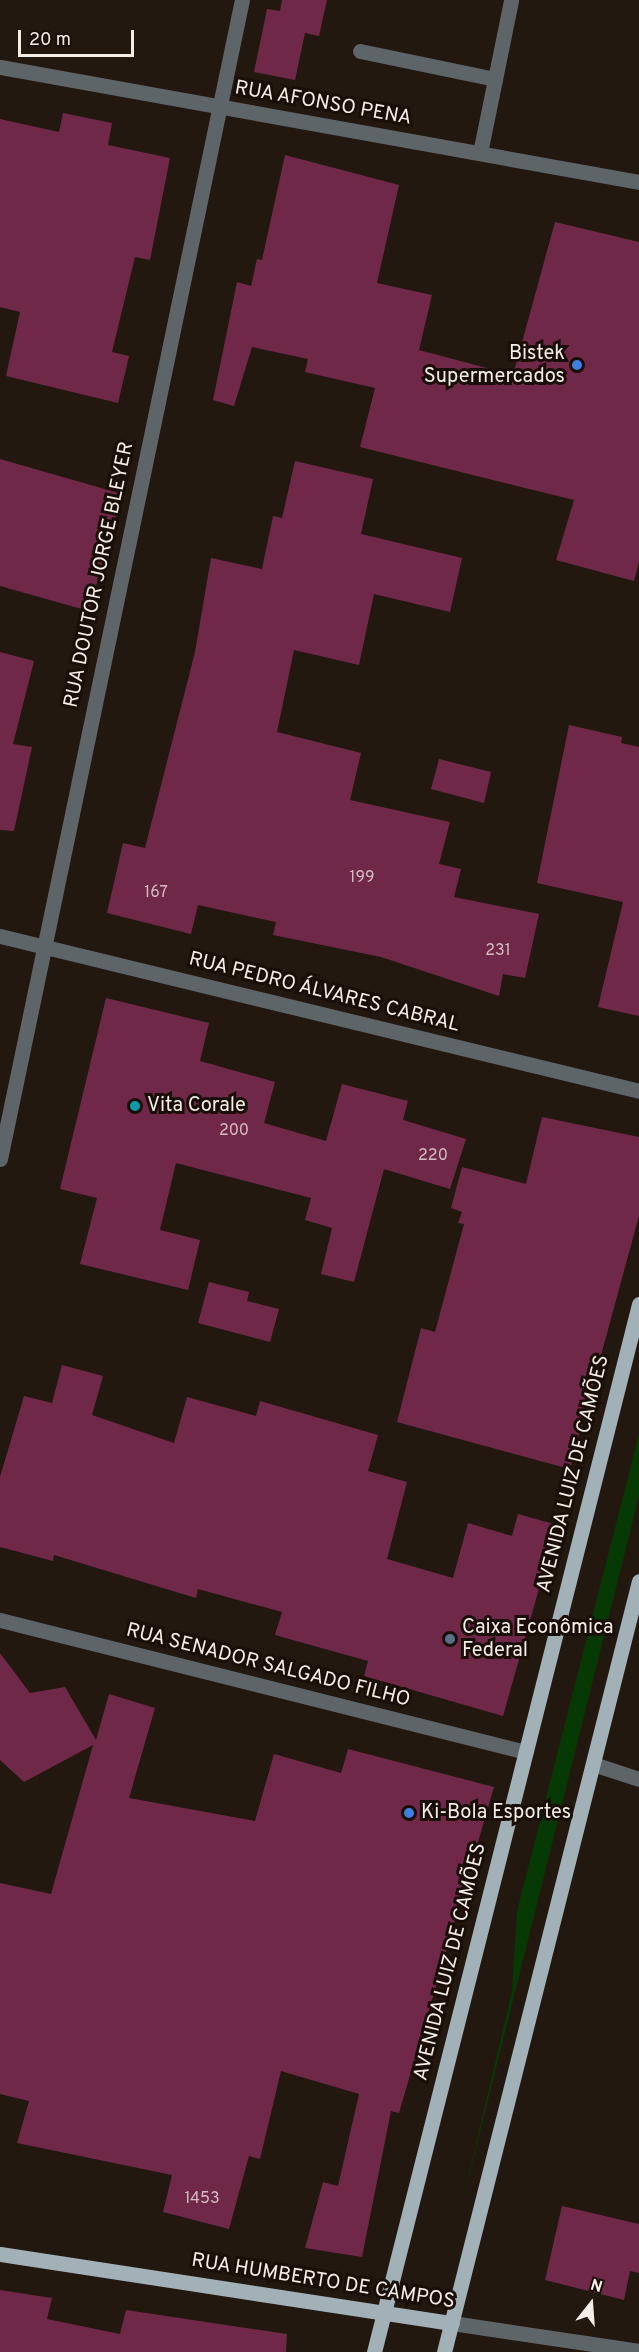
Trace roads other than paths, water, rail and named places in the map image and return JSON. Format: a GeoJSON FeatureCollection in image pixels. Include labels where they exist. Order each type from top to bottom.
{"type":"FeatureCollection","features":[{"type":"Feature","properties":{"kind":"main road","name":"AVENIDA LUIZ DE CAMÕES"},"geometry":{"type":"LineString","coordinates":[[374,2352],[639,1304]]}},
{"type":"Feature","properties":{"kind":"main road"},"geometry":{"type":"LineString","coordinates":[[444,2352],[639,1581]]}},
{"type":"Feature","properties":{"kind":"main road","name":"RUA HUMBERTO DE CAMPOS"},"geometry":{"type":"LineString","coordinates":[[0,2254],[452,2323]]}},
{"type":"Feature","properties":{"kind":"street","name":"RUA DOUTOR JORGE BLEYER"},"geometry":{"type":"LineString","coordinates":[[0,1159],[242,0]]}},
{"type":"Feature","properties":{"kind":"street"},"geometry":{"type":"LineString","coordinates":[[480,153],[511,0]]}},
{"type":"Feature","properties":{"kind":"street"},"geometry":{"type":"LineString","coordinates":[[360,51],[495,79]]}},
{"type":"Feature","properties":{"kind":"street","name":"RUA AFONSO PENA"},"geometry":{"type":"LineString","coordinates":[[0,67],[639,182]]}},
{"type":"Feature","properties":{"kind":"street","name":"RUA PEDRO ÁLVARES CABRAL"},"geometry":{"type":"LineString","coordinates":[[0,936],[639,1091]]}},
{"type":"Feature","properties":{"kind":"street","name":"RUA SENADOR SALGADO FILHO"},"geometry":{"type":"LineString","coordinates":[[0,1620],[526,1752]]}},
{"type":"Feature","properties":{"kind":"street"},"geometry":{"type":"LineString","coordinates":[[593,1764],[639,1779]]}},
{"type":"Feature","properties":{"kind":"street","name":"RUA HUMBERTO DE CAMPOS"},"geometry":{"type":"LineString","coordinates":[[452,2323],[639,2351]]}},
{"type":"Feature","properties":{"kind":"place","name":"Bistek Supermercados"},"geometry":{"type":"Point","coordinates":[577,365]}},
{"type":"Feature","properties":{"kind":"place","name":"Vita Corale"},"geometry":{"type":"Point","coordinates":[135,1106]}},
{"type":"Feature","properties":{"kind":"place","name":"Caixa Econômica Federal"},"geometry":{"type":"Point","coordinates":[450,1639]}},
{"type":"Feature","properties":{"kind":"place","name":"Ki-Bola Esportes"},"geometry":{"type":"Point","coordinates":[409,1813]}}]}
